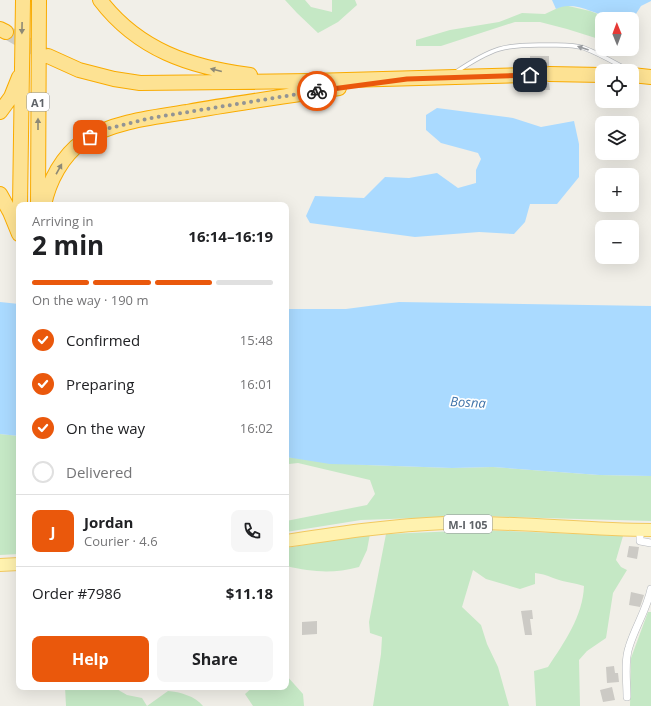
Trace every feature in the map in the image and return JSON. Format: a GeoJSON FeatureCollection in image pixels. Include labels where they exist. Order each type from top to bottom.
{"type":"FeatureCollection","features":[{"type":"Feature","properties":{"kind":"highway","name":"A1"},"geometry":{"type":"LineString","coordinates":[[20,202],[23,0]]}},
{"type":"Feature","properties":{"kind":"highway","name":"A1"},"geometry":{"type":"LineString","coordinates":[[38,202],[39,0]]}},
{"type":"Feature","properties":{"kind":"highway"},"geometry":{"type":"LineString","coordinates":[[100,0],[128,29],[154,47],[183,61],[221,71],[310,81]]}},
{"type":"Feature","properties":{"kind":"highway"},"geometry":{"type":"LineString","coordinates":[[0,112],[11,97],[18,81],[22,55]]}},
{"type":"Feature","properties":{"kind":"highway"},"geometry":{"type":"LineString","coordinates":[[48,56],[79,70],[114,79],[140,83],[310,81],[530,75]]}},
{"type":"Feature","properties":{"kind":"highway"},"geometry":{"type":"LineString","coordinates":[[549,74],[595,75]]}},
{"type":"Feature","properties":{"kind":"highway"},"geometry":{"type":"LineString","coordinates":[[45,202],[53,180],[65,159],[82,142],[106,129],[151,118],[204,109],[407,79]]}},
{"type":"Feature","properties":{"kind":"highway"},"geometry":{"type":"LineString","coordinates":[[0,194],[16,227]]}},
{"type":"Feature","properties":{"kind":"main road","name":"M-I 105"},"geometry":{"type":"LineString","coordinates":[[289,541],[365,529],[446,523],[645,530]]}},
{"type":"Feature","properties":{"kind":"main road"},"geometry":{"type":"LineString","coordinates":[[0,565],[16,564]]}},
{"type":"Feature","properties":{"kind":"street"},"geometry":{"type":"LineString","coordinates":[[645,530],[640,541],[643,543],[651,543]]}},
{"type":"Feature","properties":{"kind":"street"},"geometry":{"type":"LineString","coordinates":[[627,697],[628,648],[643,614],[651,589]]}},
{"type":"Feature","properties":{"kind":"lane"},"geometry":{"type":"LineString","coordinates":[[446,78],[472,61],[493,50],[523,44],[572,45],[584,48],[617,64]]}},
{"type":"Feature","properties":{"kind":"green space"},"geometry":{"type":"Polygon","coordinates":[[[285,0],[305,0],[311,7],[332,12],[332,0],[355,0],[357,5],[338,22],[318,33],[285,0]]]}},
{"type":"Feature","properties":{"kind":"green space"},"geometry":{"type":"Polygon","coordinates":[[[564,5],[595,13],[595,38],[540,22],[515,22],[441,46],[416,46],[416,40],[450,30],[499,22],[522,13],[545,14],[564,5]]]}},
{"type":"Feature","properties":{"kind":"green space"},"geometry":{"type":"Polygon","coordinates":[[[0,434],[16,436],[16,554],[0,555],[0,434]]]}},
{"type":"Feature","properties":{"kind":"green space"},"geometry":{"type":"Polygon","coordinates":[[[289,457],[366,465],[452,468],[493,467],[599,475],[651,476],[651,521],[475,516],[361,520],[289,532],[289,520],[367,505],[375,494],[370,480],[298,463],[289,464],[289,457]]]}},
{"type":"Feature","properties":{"kind":"green space"},"geometry":{"type":"Polygon","coordinates":[[[483,530],[623,536],[616,560],[621,567],[627,570],[613,593],[606,638],[587,651],[579,660],[580,706],[536,706],[534,671],[548,667],[572,629],[580,608],[584,586],[535,573],[535,584],[520,589],[486,579],[473,570],[462,607],[481,625],[487,644],[498,667],[509,706],[373,706],[381,654],[382,637],[370,633],[369,622],[386,534],[483,530]]]}},
{"type":"Feature","properties":{"kind":"green space"},"geometry":{"type":"Polygon","coordinates":[[[370,534],[367,550],[359,567],[340,571],[305,570],[289,567],[289,548],[370,534]]]}},
{"type":"Feature","properties":{"kind":"green space"},"geometry":{"type":"Polygon","coordinates":[[[648,612],[651,612],[651,706],[630,706],[631,658],[648,612]]]}},
{"type":"Feature","properties":{"kind":"green space"},"geometry":{"type":"Polygon","coordinates":[[[289,678],[303,694],[304,706],[253,706],[245,694],[250,690],[289,690],[289,678]]]}},
{"type":"Feature","properties":{"kind":"green space"},"geometry":{"type":"Polygon","coordinates":[[[65,690],[118,690],[127,695],[142,698],[147,706],[66,706],[65,690]]]}},
{"type":"Feature","properties":{"kind":"green space"},"geometry":{"type":"Polygon","coordinates":[[[168,691],[187,695],[203,706],[147,706],[168,691]]]}},
{"type":"Feature","properties":{"kind":"water"},"geometry":{"type":"Polygon","coordinates":[[[552,0],[651,0],[641,6],[637,12],[595,13],[583,8],[569,6],[556,9],[552,0]]]}},
{"type":"Feature","properties":{"kind":"water"},"geometry":{"type":"Polygon","coordinates":[[[437,108],[513,118],[541,127],[574,121],[579,144],[579,177],[557,204],[530,204],[525,222],[514,234],[479,232],[415,237],[310,223],[306,216],[315,196],[364,198],[385,177],[409,178],[437,173],[458,188],[476,183],[476,170],[481,159],[478,153],[441,143],[426,130],[426,115],[437,108]]]}},
{"type":"Feature","properties":{"kind":"water"},"geometry":{"type":"Polygon","coordinates":[[[0,302],[16,304],[16,436],[0,434],[0,302]]]}},
{"type":"Feature","properties":{"kind":"water","name":"Bosna"},"geometry":{"type":"Polygon","coordinates":[[[399,302],[651,306],[651,476],[599,475],[493,467],[452,468],[330,464],[289,457],[289,309],[346,309],[399,302]]]}},
{"type":"Feature","properties":{"kind":"building"},"geometry":{"type":"Polygon","coordinates":[[[530,56],[549,56],[549,66],[542,69],[541,74],[544,81],[549,83],[550,90],[531,90],[530,83],[535,82],[538,75],[537,70],[530,67],[530,56]]]}},
{"type":"Feature","properties":{"kind":"building"},"geometry":{"type":"Polygon","coordinates":[[[629,546],[639,547],[637,559],[627,557],[629,546]]]}},
{"type":"Feature","properties":{"kind":"building"},"geometry":{"type":"Polygon","coordinates":[[[631,592],[644,595],[640,607],[629,605],[631,592]]]}},
{"type":"Feature","properties":{"kind":"building"},"geometry":{"type":"Polygon","coordinates":[[[532,610],[533,619],[530,619],[532,635],[525,635],[521,611],[532,610]]]}},
{"type":"Feature","properties":{"kind":"building"},"geometry":{"type":"Polygon","coordinates":[[[317,621],[317,634],[302,635],[302,622],[317,621]]]}},
{"type":"Feature","properties":{"kind":"building"},"geometry":{"type":"Polygon","coordinates":[[[614,666],[615,673],[618,673],[619,682],[607,683],[606,667],[614,666]]]}},
{"type":"Feature","properties":{"kind":"building"},"geometry":{"type":"Polygon","coordinates":[[[612,687],[615,700],[603,702],[600,690],[612,687]]]}},
{"type":"Feature","properties":{"kind":"tunnel"},"geometry":{"type":"LineString","coordinates":[[6,32],[48,56]]}},
{"type":"Feature","properties":{"kind":"tunnel"},"geometry":{"type":"LineString","coordinates":[[530,75],[549,74]]}},
{"type":"Feature","properties":{"kind":"way so far"},"geometry":{"type":"LineString","coordinates":[[90,137],[106,129],[151,118],[317,91]]}},
{"type":"Feature","properties":{"kind":"route"},"geometry":{"type":"LineString","coordinates":[[317,91],[407,79],[530,75]]}}]}
